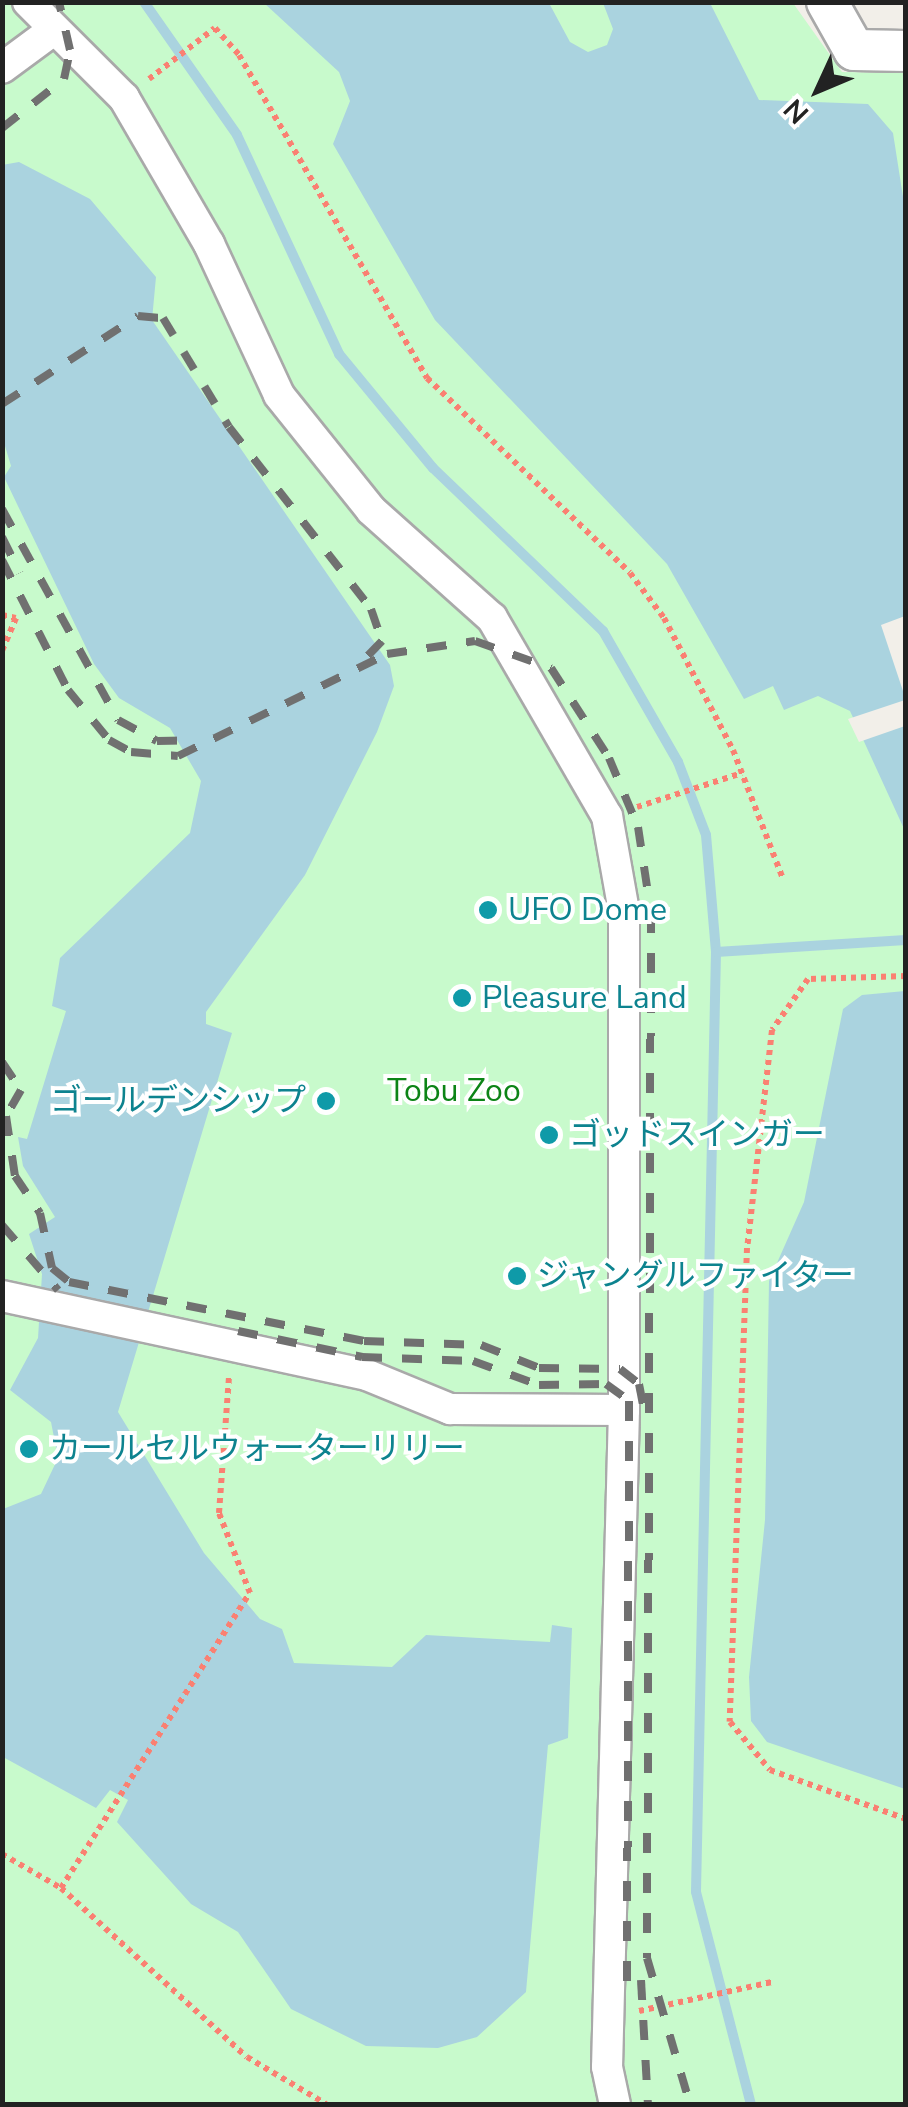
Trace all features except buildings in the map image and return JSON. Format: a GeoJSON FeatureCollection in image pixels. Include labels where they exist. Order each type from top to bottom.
{"type":"FeatureCollection","features":[{"type":"Feature","properties":{"kind":"street"},"geometry":{"type":"LineString","coordinates":[[28,2],[52,32],[124,98],[210,244],[279,395],[371,510],[492,618],[607,816],[624,910],[624,1410],[607,2067],[616,2104]]}},
{"type":"Feature","properties":{"kind":"street"},"geometry":{"type":"LineString","coordinates":[[826,2],[854,50],[906,51]]}},
{"type":"Feature","properties":{"kind":"street"},"geometry":{"type":"LineString","coordinates":[[2,68],[52,32]]}},
{"type":"Feature","properties":{"kind":"street"},"geometry":{"type":"LineString","coordinates":[[7,1299],[366,1375],[450,1409],[624,1410]]}},
{"type":"Feature","properties":{"kind":"path"},"geometry":{"type":"LineString","coordinates":[[149,79],[215,28],[239,55],[427,378],[630,573],[664,618],[742,773],[783,878]]}},
{"type":"Feature","properties":{"kind":"path"},"geometry":{"type":"LineString","coordinates":[[2,615],[16,618],[2,651]]}},
{"type":"Feature","properties":{"kind":"path"},"geometry":{"type":"LineString","coordinates":[[654,803],[742,773]]}},
{"type":"Feature","properties":{"kind":"path"},"geometry":{"type":"LineString","coordinates":[[906,976],[808,978],[772,1030],[747,1248],[730,1722],[770,1770],[906,1818]]}},
{"type":"Feature","properties":{"kind":"path"},"geometry":{"type":"LineString","coordinates":[[61,1888],[244,1602],[249,1582],[219,1513],[221,1421],[235,1346]]}},
{"type":"Feature","properties":{"kind":"path"},"geometry":{"type":"LineString","coordinates":[[2,1854],[61,1888],[247,2057],[326,2104]]}},
{"type":"Feature","properties":{"kind":"path"},"geometry":{"type":"LineString","coordinates":[[667,2005],[772,1982]]}},
{"type":"Feature","properties":{"kind":"green space","name":"Tobu Zoo"},"geometry":{"type":"Polygon","coordinates":[[[3,3],[793,3],[842,72],[905,73],[905,2104],[3,2104],[3,3]]]}},
{"type":"Feature","properties":{"kind":"water"},"geometry":{"type":"Polygon","coordinates":[[[264,3],[549,3],[570,42],[588,52],[607,45],[613,29],[603,3],[710,3],[759,100],[868,104],[893,133],[906,216],[905,831],[850,711],[818,696],[784,710],[773,686],[744,699],[667,564],[435,320],[333,144],[350,101],[339,72],[264,3]]]}},
{"type":"Feature","properties":{"kind":"water"},"geometry":{"type":"Polygon","coordinates":[[[19,162],[90,199],[156,277],[152,320],[390,665],[394,686],[377,732],[305,875],[206,1012],[206,1024],[232,1033],[118,1412],[204,1553],[260,1619],[282,1629],[294,1663],[392,1667],[426,1635],[550,1642],[552,1625],[572,1628],[568,1738],[548,1745],[526,1992],[477,2037],[438,2048],[366,2046],[291,2009],[238,1932],[191,1904],[117,1822],[128,1800],[110,1790],[96,1808],[3,1757],[3,1509],[41,1494],[58,1458],[51,1422],[10,1390],[38,1338],[42,1274],[29,1234],[55,1217],[23,1166],[18,1137],[27,1139],[66,1011],[52,1006],[60,958],[190,833],[201,781],[170,728],[119,698],[94,664],[4,477],[11,466],[2,436],[2,165],[19,162]]]}},
{"type":"Feature","properties":{"kind":"water"},"geometry":{"type":"Polygon","coordinates":[[[905,991],[905,1789],[767,1742],[751,1721],[749,1677],[765,1520],[769,1281],[804,1202],[843,1009],[862,995],[905,991]]]}},
{"type":"Feature","properties":{"kind":"pier"},"geometry":{"type":"Polygon","coordinates":[[[906,617],[905,697],[881,625],[906,617]]]}},
{"type":"Feature","properties":{"kind":"pier"},"geometry":{"type":"Polygon","coordinates":[[[905,700],[905,726],[859,742],[848,719],[905,700]]]}},
{"type":"Feature","properties":{"kind":"waterway"},"geometry":{"type":"LineString","coordinates":[[144,2],[237,135],[339,354],[433,468],[603,631],[678,762],[706,835],[716,952],[696,1892],[751,2104]]}},
{"type":"Feature","properties":{"kind":"waterway"},"geometry":{"type":"LineString","coordinates":[[716,952],[906,940]]}},
{"type":"Feature","properties":{"kind":"railway"},"geometry":{"type":"LineString","coordinates":[[2,128],[64,79],[70,50],[59,2]]}},
{"type":"Feature","properties":{"kind":"railway"},"geometry":{"type":"LineString","coordinates":[[2,404],[138,316],[163,318],[229,427],[371,609],[382,641],[363,661]]}},
{"type":"Feature","properties":{"kind":"railway"},"geometry":{"type":"LineString","coordinates":[[2,509],[118,720],[157,741],[196,740]]}},
{"type":"Feature","properties":{"kind":"railway"},"geometry":{"type":"LineString","coordinates":[[2,537],[20,573]]}},
{"type":"Feature","properties":{"kind":"railway"},"geometry":{"type":"LineString","coordinates":[[2,560],[68,690],[109,740],[131,752],[178,756],[387,654],[475,641],[551,668],[609,758],[638,827],[651,913],[647,1958],[690,2104]]}},
{"type":"Feature","properties":{"kind":"railway"},"geometry":{"type":"LineString","coordinates":[[2,1062],[21,1090],[6,1116],[15,1176],[40,1213],[52,1268],[69,1282],[364,1341],[481,1345],[539,1368],[620,1369],[639,1384],[643,1405]]}},
{"type":"Feature","properties":{"kind":"railway"},"geometry":{"type":"LineString","coordinates":[[2,1225],[58,1290]]}},
{"type":"Feature","properties":{"kind":"railway"},"geometry":{"type":"LineString","coordinates":[[238,1331],[362,1357],[473,1361],[539,1385],[606,1384],[629,1401],[627,2000]]}},
{"type":"Feature","properties":{"kind":"railway"},"geometry":{"type":"LineString","coordinates":[[641,1980],[648,2104]]}},
{"type":"Feature","properties":{"kind":"place","name":"UFO Dome"},"geometry":{"type":"Point","coordinates":[488,910]}},
{"type":"Feature","properties":{"kind":"place","name":"Pleasure Land"},"geometry":{"type":"Point","coordinates":[462,998]}},
{"type":"Feature","properties":{"kind":"place","name":"ゴールデンシップ"},"geometry":{"type":"Point","coordinates":[326,1101]}},
{"type":"Feature","properties":{"kind":"place","name":"ゴッドスインガー"},"geometry":{"type":"Point","coordinates":[549,1135]}},
{"type":"Feature","properties":{"kind":"place","name":"ジャングルファイター"},"geometry":{"type":"Point","coordinates":[517,1276]}},
{"type":"Feature","properties":{"kind":"place","name":"カールセルウォーターリリー"},"geometry":{"type":"Point","coordinates":[29,1449]}}]}
